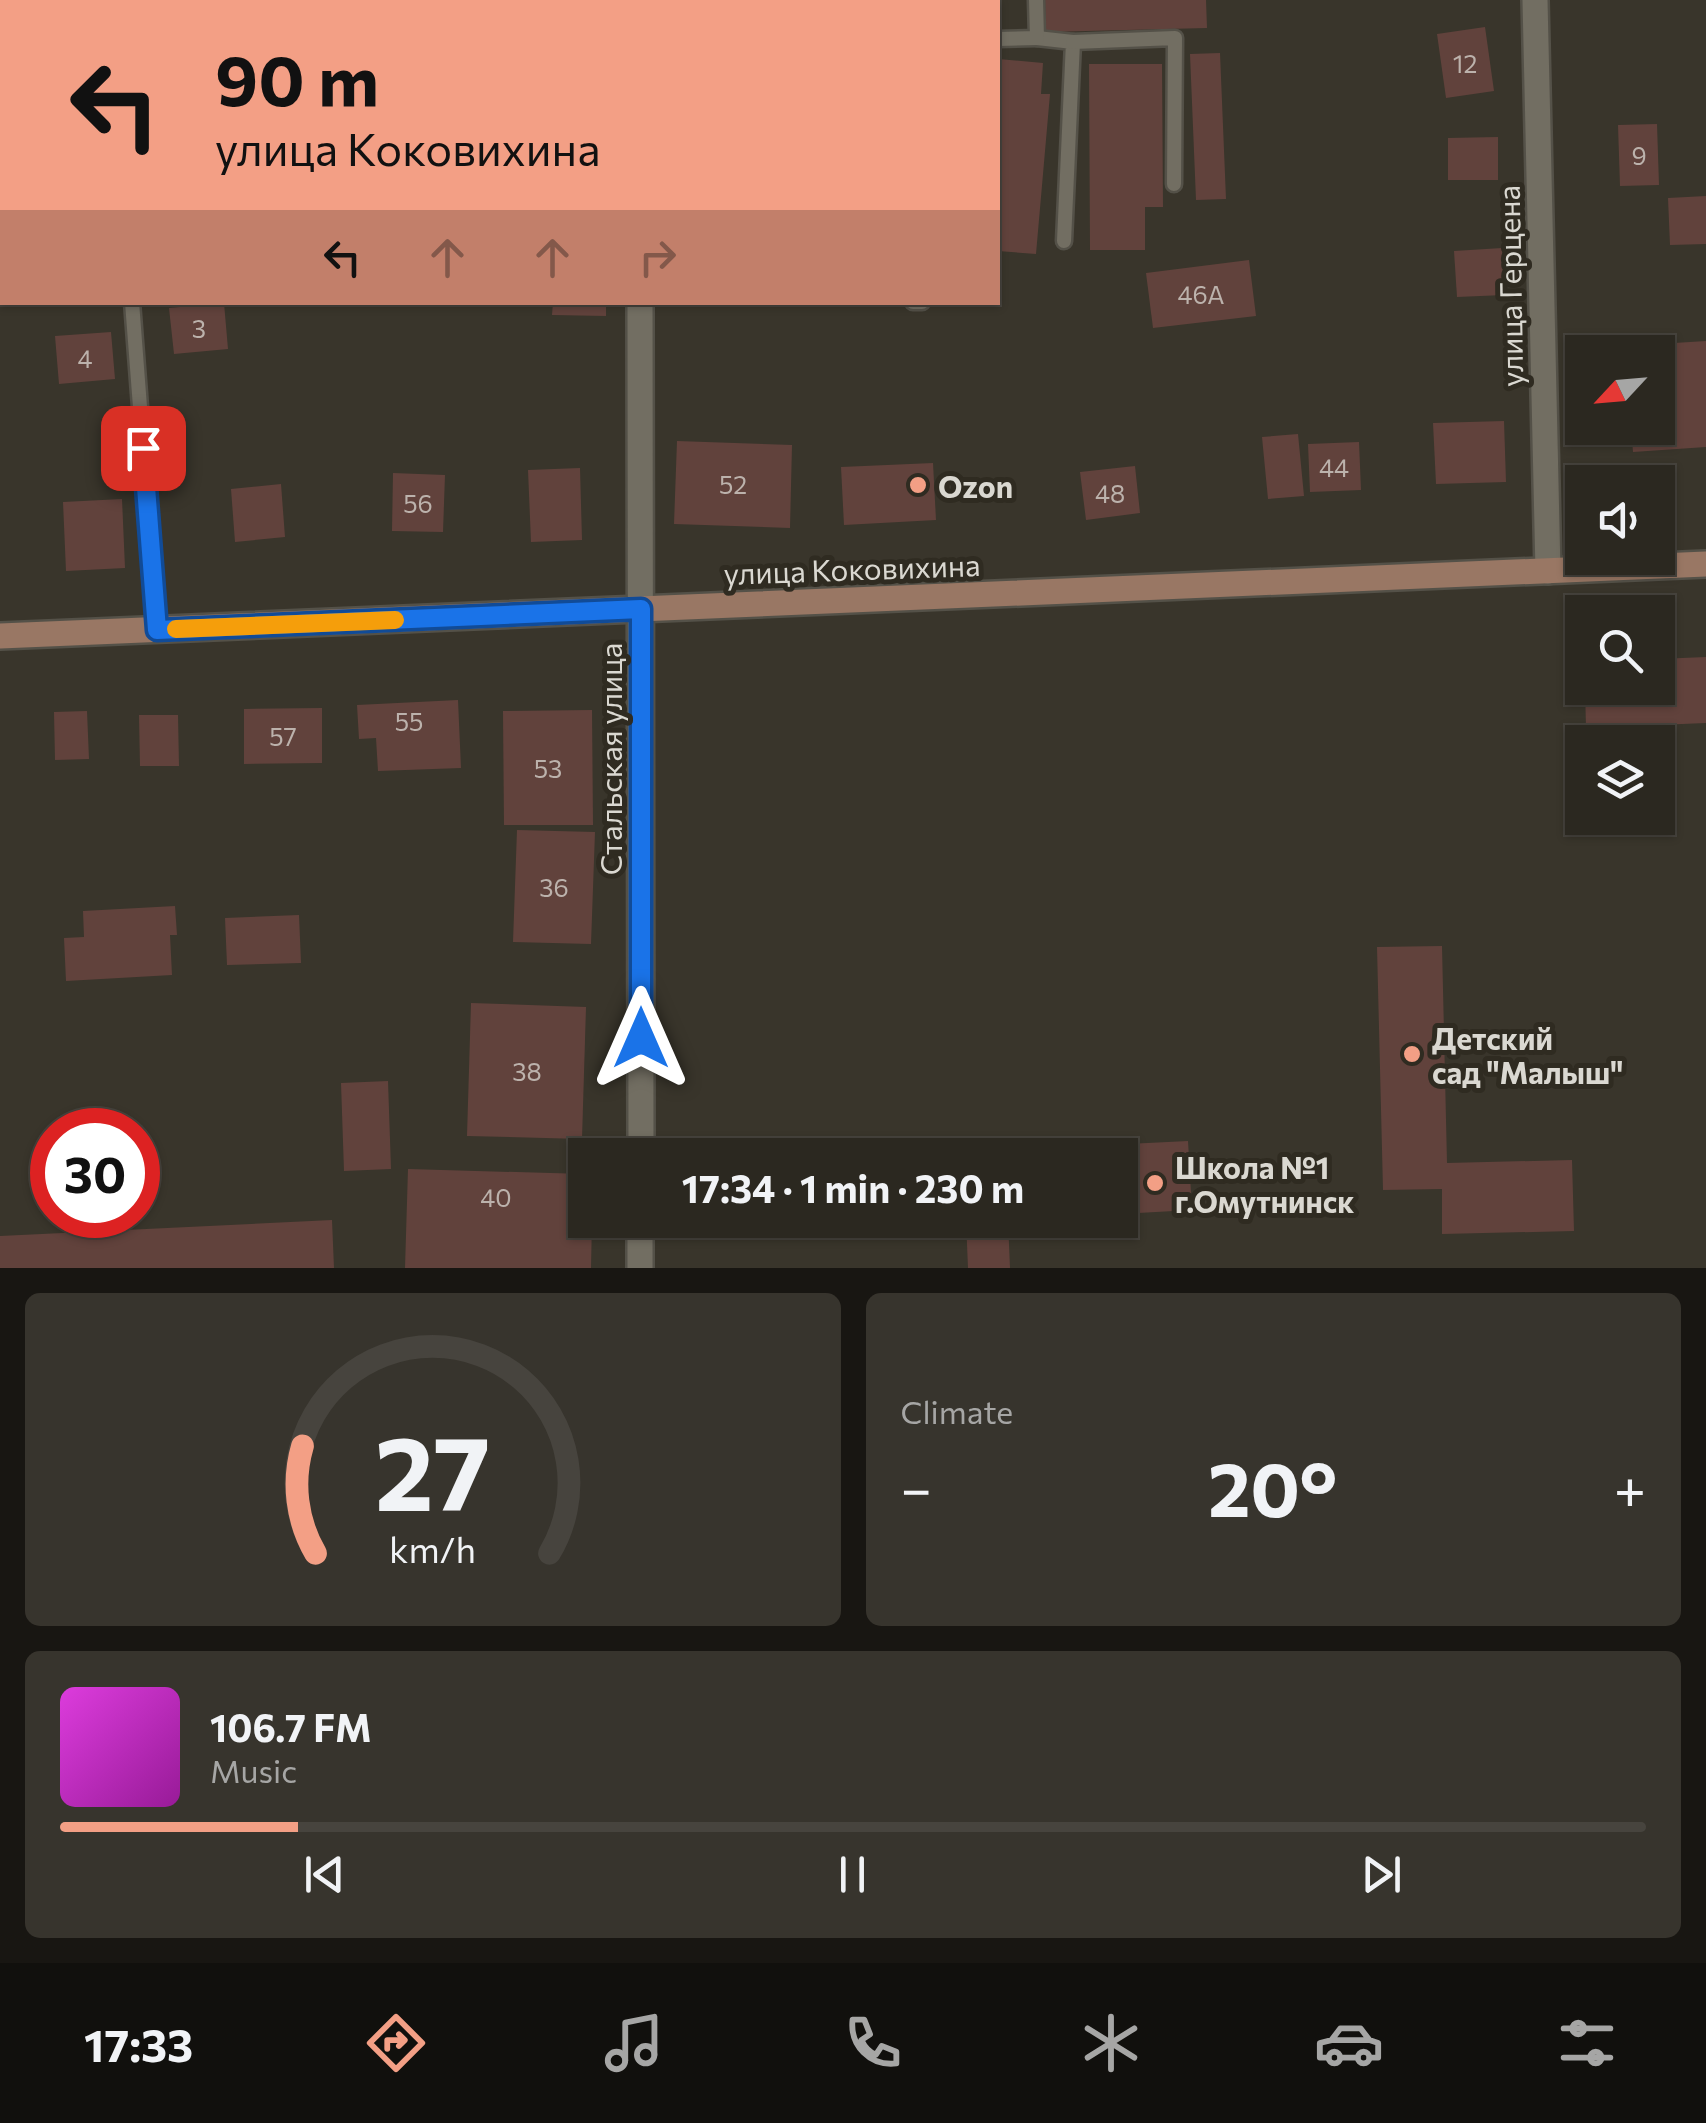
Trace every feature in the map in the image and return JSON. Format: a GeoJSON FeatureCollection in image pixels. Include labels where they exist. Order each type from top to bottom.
{"type":"FeatureCollection","features":[{"type":"Feature","properties":{"kind":"street","name":"улица Герцена"},"geometry":{"type":"LineString","coordinates":[[1535,0],[1548,570]]}},
{"type":"Feature","properties":{"kind":"street","name":"Стальская улица"},"geometry":{"type":"LineString","coordinates":[[640,305],[640,1138]]}},
{"type":"Feature","properties":{"kind":"street","name":"улица Коковихина"},"geometry":{"type":"LineString","coordinates":[[0,636],[1706,564]]}},
{"type":"Feature","properties":{"kind":"street"},"geometry":{"type":"LineString","coordinates":[[640,1238],[640,1268]]}},
{"type":"Feature","properties":{"kind":"lane"},"geometry":{"type":"LineString","coordinates":[[1036,0],[1037,38]]}},
{"type":"Feature","properties":{"kind":"lane"},"geometry":{"type":"LineString","coordinates":[[1000,39],[1073,42],[1175,38],[1174,184]]}},
{"type":"Feature","properties":{"kind":"lane"},"geometry":{"type":"LineString","coordinates":[[1064,241],[1073,42]]}},
{"type":"Feature","properties":{"kind":"lane"},"geometry":{"type":"LineString","coordinates":[[132,305],[157,630]]}},
{"type":"Feature","properties":{"kind":"building"},"geometry":{"type":"Polygon","coordinates":[[[1045,0],[1206,0],[1207,28],[1046,32],[1045,0]]]}},
{"type":"Feature","properties":{"kind":"building"},"geometry":{"type":"Polygon","coordinates":[[[1485,27],[1494,91],[1446,98],[1437,34],[1485,27]]]}},
{"type":"Feature","properties":{"kind":"building"},"geometry":{"type":"Polygon","coordinates":[[[1220,53],[1226,199],[1196,200],[1190,54],[1220,53]]]}},
{"type":"Feature","properties":{"kind":"building"},"geometry":{"type":"Polygon","coordinates":[[[1000,59],[1043,63],[1041,94],[1050,94],[1036,254],[1000,251],[1000,59]]]}},
{"type":"Feature","properties":{"kind":"building"},"geometry":{"type":"Polygon","coordinates":[[[1089,64],[1162,64],[1163,207],[1145,207],[1145,250],[1090,250],[1089,64]]]}},
{"type":"Feature","properties":{"kind":"building"},"geometry":{"type":"Polygon","coordinates":[[[1657,124],[1659,185],[1620,186],[1618,125],[1657,124]]]}},
{"type":"Feature","properties":{"kind":"building"},"geometry":{"type":"Polygon","coordinates":[[[1498,137],[1498,180],[1448,180],[1448,138],[1498,137]]]}},
{"type":"Feature","properties":{"kind":"building"},"geometry":{"type":"Polygon","coordinates":[[[1706,196],[1706,244],[1670,245],[1668,198],[1706,196]]]}},
{"type":"Feature","properties":{"kind":"building"},"geometry":{"type":"Polygon","coordinates":[[[1502,248],[1504,295],[1457,297],[1454,251],[1502,248]]]}},
{"type":"Feature","properties":{"kind":"building"},"geometry":{"type":"Polygon","coordinates":[[[1249,260],[1256,316],[1153,328],[1146,273],[1249,260]]]}},
{"type":"Feature","properties":{"kind":"building"},"geometry":{"type":"Polygon","coordinates":[[[224,305],[228,349],[174,354],[169,308],[224,305]]]}},
{"type":"Feature","properties":{"kind":"building"},"geometry":{"type":"Polygon","coordinates":[[[553,305],[606,305],[606,316],[552,315],[553,305]]]}},
{"type":"Feature","properties":{"kind":"building"},"geometry":{"type":"Polygon","coordinates":[[[111,332],[115,379],[59,384],[55,336],[111,332]]]}},
{"type":"Feature","properties":{"kind":"building"},"geometry":{"type":"Polygon","coordinates":[[[1706,341],[1706,447],[1633,452],[1632,445],[1675,445],[1675,343],[1706,341]]]}},
{"type":"Feature","properties":{"kind":"building"},"geometry":{"type":"Polygon","coordinates":[[[1504,421],[1506,482],[1436,484],[1433,423],[1504,421]]]}},
{"type":"Feature","properties":{"kind":"building"},"geometry":{"type":"Polygon","coordinates":[[[1298,434],[1304,496],[1268,499],[1262,437],[1298,434]]]}},
{"type":"Feature","properties":{"kind":"building"},"geometry":{"type":"Polygon","coordinates":[[[677,441],[792,445],[790,528],[674,524],[677,441]]]}},
{"type":"Feature","properties":{"kind":"building"},"geometry":{"type":"Polygon","coordinates":[[[1359,442],[1361,490],[1310,492],[1308,444],[1359,442]]]}},
{"type":"Feature","properties":{"kind":"building"},"geometry":{"type":"Polygon","coordinates":[[[933,463],[936,520],[844,525],[841,467],[933,463]]]}},
{"type":"Feature","properties":{"kind":"building"},"geometry":{"type":"Polygon","coordinates":[[[1135,466],[1140,513],[1086,520],[1080,472],[1135,466]]]}},
{"type":"Feature","properties":{"kind":"building"},"geometry":{"type":"Polygon","coordinates":[[[580,468],[582,540],[531,542],[528,470],[580,468]]]}},
{"type":"Feature","properties":{"kind":"building"},"geometry":{"type":"Polygon","coordinates":[[[393,473],[445,475],[443,532],[392,531],[393,473]]]}},
{"type":"Feature","properties":{"kind":"building"},"geometry":{"type":"Polygon","coordinates":[[[281,484],[285,537],[235,542],[231,489],[281,484]]]}},
{"type":"Feature","properties":{"kind":"building"},"geometry":{"type":"Polygon","coordinates":[[[122,499],[125,568],[66,571],[63,502],[122,499]]]}},
{"type":"Feature","properties":{"kind":"building"},"geometry":{"type":"Polygon","coordinates":[[[1706,657],[1706,723],[1586,725],[1585,705],[1675,705],[1675,658],[1706,657]]]}},
{"type":"Feature","properties":{"kind":"building"},"geometry":{"type":"Polygon","coordinates":[[[458,700],[461,768],[378,771],[376,738],[359,739],[357,705],[458,700]]]}},
{"type":"Feature","properties":{"kind":"building"},"geometry":{"type":"Polygon","coordinates":[[[322,708],[322,763],[244,764],[244,709],[322,708]]]}},
{"type":"Feature","properties":{"kind":"building"},"geometry":{"type":"Polygon","coordinates":[[[592,710],[593,825],[504,825],[503,711],[592,710]]]}},
{"type":"Feature","properties":{"kind":"building"},"geometry":{"type":"Polygon","coordinates":[[[87,711],[89,759],[55,760],[54,712],[87,711]]]}},
{"type":"Feature","properties":{"kind":"building"},"geometry":{"type":"Polygon","coordinates":[[[139,715],[178,715],[179,766],[140,766],[139,715]]]}},
{"type":"Feature","properties":{"kind":"building"},"geometry":{"type":"Polygon","coordinates":[[[517,830],[595,832],[591,944],[513,942],[517,830]]]}},
{"type":"Feature","properties":{"kind":"building"},"geometry":{"type":"Polygon","coordinates":[[[175,906],[177,935],[170,935],[172,975],[66,981],[64,938],[84,937],[83,911],[175,906]]]}},
{"type":"Feature","properties":{"kind":"building"},"geometry":{"type":"Polygon","coordinates":[[[299,915],[301,963],[227,965],[225,918],[299,915]]]}},
{"type":"Feature","properties":{"kind":"building","name":"Детский сад \"Малыш\""},"geometry":{"type":"Polygon","coordinates":[[[1442,946],[1447,1163],[1572,1160],[1574,1231],[1442,1234],[1442,1189],[1383,1190],[1377,947],[1442,946]]]}},
{"type":"Feature","properties":{"kind":"building"},"geometry":{"type":"Polygon","coordinates":[[[471,1003],[586,1007],[582,1138],[467,1136],[471,1003]]]}},
{"type":"Feature","properties":{"kind":"building"},"geometry":{"type":"Polygon","coordinates":[[[388,1081],[391,1169],[344,1171],[341,1083],[388,1081]]]}},
{"type":"Feature","properties":{"kind":"building"},"geometry":{"type":"Polygon","coordinates":[[[1188,1141],[1192,1210],[1138,1213],[1138,1143],[1188,1141]]]}},
{"type":"Feature","properties":{"kind":"building"},"geometry":{"type":"Polygon","coordinates":[[[408,1169],[568,1174],[568,1238],[592,1238],[591,1268],[405,1268],[408,1169]]]}},
{"type":"Feature","properties":{"kind":"building"},"geometry":{"type":"Polygon","coordinates":[[[332,1220],[334,1268],[0,1268],[0,1236],[160,1238],[160,1228],[332,1220]]]}},
{"type":"Feature","properties":{"kind":"building"},"geometry":{"type":"Polygon","coordinates":[[[967,1238],[1009,1238],[1010,1268],[968,1268],[967,1238]]]}},
{"type":"Feature","properties":{"kind":"slow traffic"},"geometry":{"type":"LineString","coordinates":[[176,629],[395,620]]}},
{"type":"Feature","properties":{"kind":"place","name":"Ozon"},"geometry":{"type":"Point","coordinates":[918,485]}},
{"type":"Feature","properties":{"kind":"place","name":"Детский сад \"Малыш\""},"geometry":{"type":"Point","coordinates":[1412,1054]}},
{"type":"Feature","properties":{"kind":"place","name":"Школа №1 г.Омутнинск"},"geometry":{"type":"Point","coordinates":[1155,1183]}},
{"type":"Feature","properties":{"kind":"route"},"geometry":{"type":"LineString","coordinates":[[143,448],[157,630],[641,609],[641,1038]]}}]}
